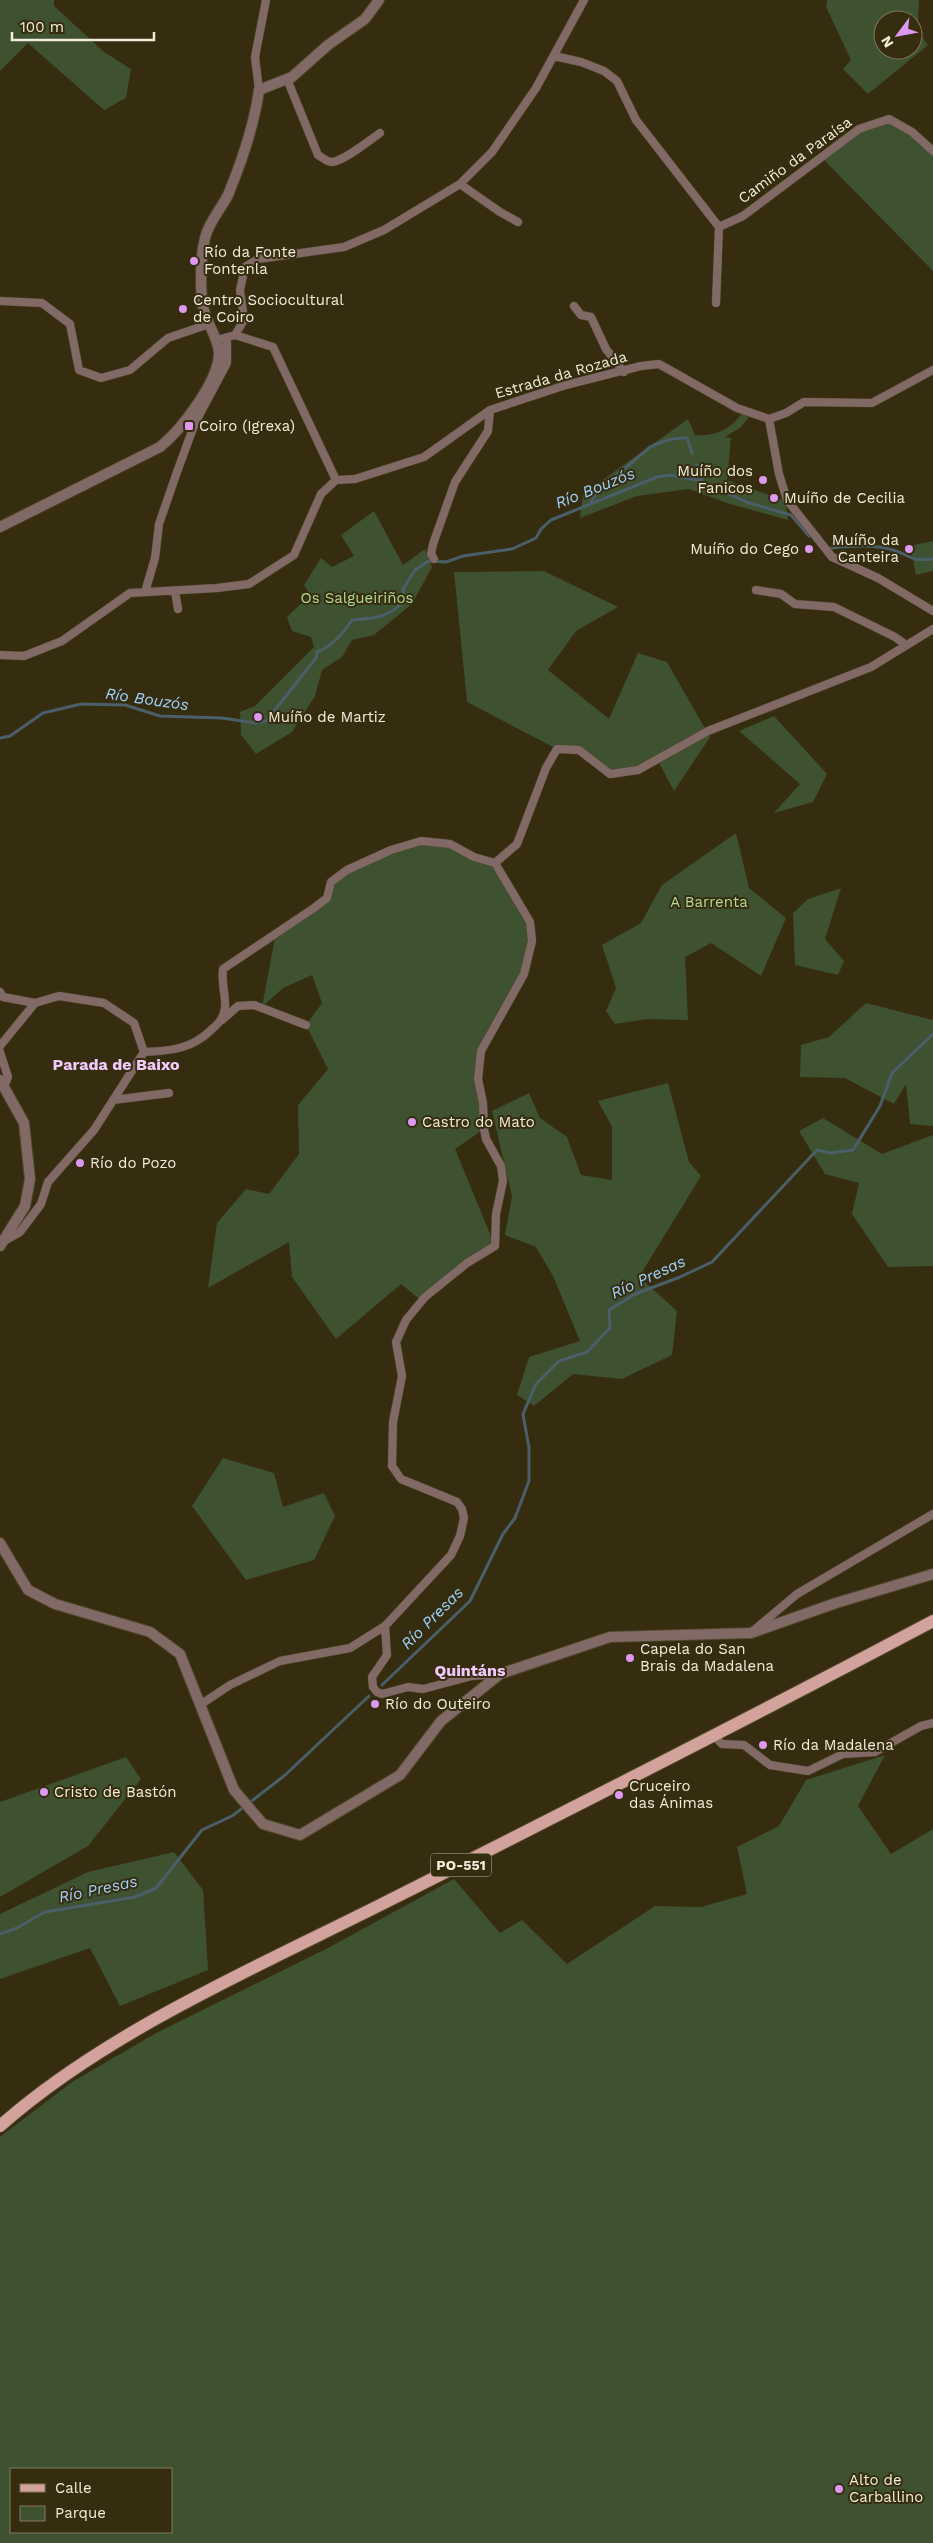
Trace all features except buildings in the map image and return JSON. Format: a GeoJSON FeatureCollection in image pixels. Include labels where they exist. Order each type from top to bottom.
{"type":"FeatureCollection","features":[{"type":"Feature","properties":{"kind":"main road","name":"PO-551"},"geometry":{"type":"LineString","coordinates":[[0,2126],[34,2096],[152,2022],[715,1737],[933,1621]]}},
{"type":"Feature","properties":{"kind":"street"},"geometry":{"type":"LineString","coordinates":[[145,592],[155,558],[160,524],[177,472],[195,423],[226,363],[227,342],[221,339],[205,316],[202,280],[205,237],[227,197],[247,148],[259,90],[255,57],[266,0]]}},
{"type":"Feature","properties":{"kind":"street"},"geometry":{"type":"LineString","coordinates":[[259,90],[292,77],[328,45],[365,19],[379,0]]}},
{"type":"Feature","properties":{"kind":"street"},"geometry":{"type":"LineString","coordinates":[[234,335],[244,320],[240,290],[245,267],[258,259],[344,248],[384,230],[460,184],[492,152],[536,88],[584,0]]}},
{"type":"Feature","properties":{"kind":"street"},"geometry":{"type":"LineString","coordinates":[[554,56],[589,65],[604,71],[617,81],[636,120],[719,228],[716,303]]}},
{"type":"Feature","properties":{"kind":"street"},"geometry":{"type":"LineString","coordinates":[[286,79],[318,155],[324,160],[331,162],[340,160],[380,133]]}},
{"type":"Feature","properties":{"kind":"street","name":"Camiño da Paraísa"},"geometry":{"type":"LineString","coordinates":[[719,228],[743,216],[859,129],[889,119],[912,132],[933,151]]}},
{"type":"Feature","properties":{"kind":"street"},"geometry":{"type":"LineString","coordinates":[[460,184],[518,222]]}},
{"type":"Feature","properties":{"kind":"street"},"geometry":{"type":"LineString","coordinates":[[0,301],[42,303],[70,324],[79,370],[101,378],[130,370],[168,338],[209,324]]}},
{"type":"Feature","properties":{"kind":"street"},"geometry":{"type":"LineString","coordinates":[[574,306],[581,315],[591,317],[606,349],[624,372]]}},
{"type":"Feature","properties":{"kind":"street"},"geometry":{"type":"LineString","coordinates":[[0,655],[24,656],[62,641],[130,593],[249,584],[294,555],[321,494],[336,480],[273,347],[234,335],[221,339]]}},
{"type":"Feature","properties":{"kind":"street"},"geometry":{"type":"LineString","coordinates":[[0,527],[152,451],[174,436],[216,371],[221,339]]}},
{"type":"Feature","properties":{"kind":"street","name":"Estrada da Rozada"},"geometry":{"type":"LineString","coordinates":[[336,480],[355,479],[424,458],[490,410],[566,385],[624,372],[641,366],[659,364],[737,408],[769,419]]}},
{"type":"Feature","properties":{"kind":"street"},"geometry":{"type":"LineString","coordinates":[[933,370],[872,403],[804,402],[786,413],[769,419],[779,474],[787,500],[832,557],[878,578],[933,611]]}},
{"type":"Feature","properties":{"kind":"street"},"geometry":{"type":"LineString","coordinates":[[434,559],[431,554],[433,544],[455,482],[488,431],[490,410]]}},
{"type":"Feature","properties":{"kind":"street"},"geometry":{"type":"LineString","coordinates":[[756,590],[781,594],[795,604],[834,607],[895,637],[906,645]]}},
{"type":"Feature","properties":{"kind":"street"},"geometry":{"type":"LineString","coordinates":[[175,591],[178,610]]}},
{"type":"Feature","properties":{"kind":"street"},"geometry":{"type":"LineString","coordinates":[[494,863],[517,844],[546,768],[557,749],[578,750],[610,774],[638,770],[708,731],[870,667],[933,628]]}},
{"type":"Feature","properties":{"kind":"street"},"geometry":{"type":"LineString","coordinates":[[200,1704],[230,1685],[280,1661],[350,1648],[384,1626],[451,1555],[460,1536],[464,1518],[462,1508],[457,1502],[401,1479],[392,1466],[393,1422],[402,1376],[396,1342],[406,1320],[425,1297],[467,1264],[495,1246],[496,1214],[503,1181],[501,1166],[486,1140],[484,1129],[483,1103],[478,1079],[481,1051],[494,1032],[524,974],[532,941],[530,922],[494,863],[474,857],[450,844],[421,841],[391,850],[347,870],[331,882],[327,898],[222,970],[221,982],[225,1008],[220,1022]]}},
{"type":"Feature","properties":{"kind":"street"},"geometry":{"type":"LineString","coordinates":[[0,992],[3,997],[35,1003],[59,996],[104,1003],[134,1023],[144,1052]]}},
{"type":"Feature","properties":{"kind":"street"},"geometry":{"type":"LineString","coordinates":[[0,1046],[35,1003]]}},
{"type":"Feature","properties":{"kind":"street"},"geometry":{"type":"LineString","coordinates":[[144,1052],[184,1048],[202,1039],[238,1006],[254,1005],[306,1025]]}},
{"type":"Feature","properties":{"kind":"street"},"geometry":{"type":"LineString","coordinates":[[0,1052],[8,1077],[2,1084],[24,1123],[30,1179],[25,1206],[1,1244]]}},
{"type":"Feature","properties":{"kind":"street"},"geometry":{"type":"LineString","coordinates":[[1,1244],[20,1232],[41,1204],[48,1182],[94,1130],[144,1052]]}},
{"type":"Feature","properties":{"kind":"street"},"geometry":{"type":"LineString","coordinates":[[113,1100],[170,1093]]}},
{"type":"Feature","properties":{"kind":"street"},"geometry":{"type":"LineString","coordinates":[[751,1633],[762,1621],[797,1594],[933,1514]]}},
{"type":"Feature","properties":{"kind":"street"},"geometry":{"type":"LineString","coordinates":[[0,1543],[28,1590],[55,1604],[150,1632],[180,1654],[234,1790],[263,1824],[300,1835],[400,1775],[441,1722],[500,1674]]}},
{"type":"Feature","properties":{"kind":"street"},"geometry":{"type":"LineString","coordinates":[[384,1626],[387,1655],[372,1677],[373,1687],[382,1694],[408,1687],[423,1689],[472,1676],[500,1674],[610,1636],[751,1633],[836,1603],[933,1574]]}},
{"type":"Feature","properties":{"kind":"street"},"geometry":{"type":"LineString","coordinates":[[715,1737],[722,1744],[744,1746],[770,1765],[808,1771],[843,1754],[876,1752],[920,1726],[933,1723]]}},
{"type":"Feature","properties":{"kind":"green space"},"geometry":{"type":"Polygon","coordinates":[[[0,0],[54,0],[54,6],[104,52],[131,69],[126,98],[104,110],[28,43],[0,71],[0,0]]]}},
{"type":"Feature","properties":{"kind":"green space"},"geometry":{"type":"Polygon","coordinates":[[[827,0],[919,0],[918,10],[873,10],[873,60],[910,60],[868,94],[843,69],[851,60],[826,7],[827,0]]]}},
{"type":"Feature","properties":{"kind":"green space"},"geometry":{"type":"Polygon","coordinates":[[[923,38],[924,40],[928,45],[923,49],[923,38]]]}},
{"type":"Feature","properties":{"kind":"green space"},"geometry":{"type":"Polygon","coordinates":[[[889,119],[933,151],[933,271],[822,158],[859,129],[889,119]]]}},
{"type":"Feature","properties":{"kind":"green space"},"geometry":{"type":"Polygon","coordinates":[[[744,410],[752,413],[741,427],[725,437],[731,438],[727,480],[786,501],[788,520],[727,503],[689,489],[637,496],[580,518],[583,494],[688,419],[695,435],[717,433],[735,422],[744,410]]]}},
{"type":"Feature","properties":{"kind":"green space","name":"Os Salgueiriños"},"geometry":{"type":"Polygon","coordinates":[[[374,511],[403,565],[425,549],[432,567],[412,604],[374,635],[352,640],[342,657],[322,670],[315,696],[292,732],[256,754],[241,735],[240,712],[255,706],[314,647],[311,637],[292,631],[287,617],[310,595],[304,585],[321,558],[332,567],[354,556],[341,535],[374,511]]]}},
{"type":"Feature","properties":{"kind":"green space"},"geometry":{"type":"Polygon","coordinates":[[[933,541],[933,571],[916,575],[910,546],[933,541]]]}},
{"type":"Feature","properties":{"kind":"green space"},"geometry":{"type":"Polygon","coordinates":[[[544,571],[618,607],[576,631],[548,670],[609,719],[638,653],[667,662],[710,737],[674,791],[657,759],[638,770],[610,774],[579,750],[557,749],[467,702],[454,572],[544,571]]]}},
{"type":"Feature","properties":{"kind":"green space"},"geometry":{"type":"Polygon","coordinates":[[[774,716],[827,774],[813,802],[774,813],[800,784],[739,731],[774,716]]]}},
{"type":"Feature","properties":{"kind":"green space","name":"A Barrenta"},"geometry":{"type":"Polygon","coordinates":[[[736,833],[749,888],[786,918],[761,976],[711,943],[685,957],[688,1020],[648,1019],[615,1024],[606,1011],[616,988],[602,945],[641,923],[662,885],[736,833]]]}},
{"type":"Feature","properties":{"kind":"green space"},"geometry":{"type":"Polygon","coordinates":[[[421,841],[450,844],[495,863],[530,922],[530,958],[481,1051],[478,1079],[484,1129],[455,1149],[495,1246],[422,1301],[401,1284],[336,1339],[292,1277],[289,1242],[208,1288],[217,1223],[246,1189],[269,1194],[299,1154],[298,1105],[328,1069],[306,1025],[322,1003],[312,975],[283,988],[262,1007],[276,932],[327,898],[331,882],[347,870],[421,841]]]}},
{"type":"Feature","properties":{"kind":"green space"},"geometry":{"type":"Polygon","coordinates":[[[841,888],[825,939],[844,961],[838,975],[795,965],[793,913],[808,899],[841,888]]]}},
{"type":"Feature","properties":{"kind":"green space"},"geometry":{"type":"Polygon","coordinates":[[[866,1003],[933,1020],[933,1126],[910,1124],[906,1084],[894,1104],[845,1078],[800,1077],[801,1045],[829,1037],[866,1003]]]}},
{"type":"Feature","properties":{"kind":"green space"},"geometry":{"type":"Polygon","coordinates":[[[668,1083],[689,1162],[701,1176],[639,1277],[677,1311],[672,1355],[622,1379],[573,1374],[534,1406],[517,1395],[529,1357],[580,1341],[553,1276],[536,1247],[505,1235],[512,1196],[492,1111],[529,1093],[540,1118],[567,1137],[581,1175],[612,1180],[612,1127],[598,1101],[668,1083]]]}},
{"type":"Feature","properties":{"kind":"green space"},"geometry":{"type":"Polygon","coordinates":[[[823,1118],[882,1154],[933,1135],[933,1266],[888,1267],[852,1214],[859,1183],[825,1174],[799,1131],[823,1118]]]}},
{"type":"Feature","properties":{"kind":"green space"},"geometry":{"type":"Polygon","coordinates":[[[223,1458],[274,1473],[283,1507],[324,1493],[335,1516],[314,1560],[246,1580],[192,1506],[223,1458]]]}},
{"type":"Feature","properties":{"kind":"green space"},"geometry":{"type":"Polygon","coordinates":[[[885,1755],[858,1806],[891,1854],[933,1829],[933,2543],[0,2543],[0,2137],[72,2082],[156,2033],[326,1949],[454,1879],[500,1933],[522,1920],[567,1964],[655,1906],[701,1907],[747,1894],[737,1847],[779,1826],[806,1780],[885,1755]]]}},
{"type":"Feature","properties":{"kind":"green space"},"geometry":{"type":"Polygon","coordinates":[[[126,1757],[141,1779],[88,1846],[0,1897],[0,1802],[126,1757]]]}},
{"type":"Feature","properties":{"kind":"green space"},"geometry":{"type":"Polygon","coordinates":[[[174,1852],[203,1890],[208,1970],[120,2006],[90,1948],[0,1979],[0,1914],[88,1872],[174,1852]]]}},
{"type":"Feature","properties":{"kind":"waterway"},"geometry":{"type":"LineString","coordinates":[[591,502],[598,491],[650,447],[668,440],[687,438],[692,453]]}},
{"type":"Feature","properties":{"kind":"waterway"},"geometry":{"type":"LineString","coordinates":[[697,465],[702,482]]}},
{"type":"Feature","properties":{"kind":"waterway","name":"Río Bouzós"},"geometry":{"type":"LineString","coordinates":[[0,738],[10,736],[43,713],[81,704],[125,705],[160,716],[222,718],[256,723],[266,721],[316,658],[317,652],[337,639],[352,620],[381,616],[399,607],[405,601],[403,589],[415,570],[428,561],[446,562],[463,556],[512,549],[536,538],[541,529],[551,520],[657,477],[670,475],[697,480],[749,503],[791,515],[809,536]]}},
{"type":"Feature","properties":{"kind":"waterway","name":"Río Bouzós"},"geometry":{"type":"LineString","coordinates":[[831,548],[870,546],[893,550],[916,559],[933,559]]}},
{"type":"Feature","properties":{"kind":"waterway","name":"Río Presas"},"geometry":{"type":"LineString","coordinates":[[382,1685],[470,1601],[503,1534],[515,1518],[529,1481],[529,1448],[523,1414],[536,1384],[559,1361],[587,1352],[610,1328],[609,1310],[635,1294],[680,1277],[712,1262],[817,1150],[830,1153],[853,1150],[880,1106],[892,1073],[933,1034]]}},
{"type":"Feature","properties":{"kind":"waterway","name":"Río Presas"},"geometry":{"type":"LineString","coordinates":[[0,1934],[17,1928],[45,1912],[135,1897],[156,1888],[202,1830],[232,1816],[284,1776],[369,1696]]}},
{"type":"Feature","properties":{"kind":"place","name":"Río da Fonte Fontenla"},"geometry":{"type":"Point","coordinates":[194,261]}},
{"type":"Feature","properties":{"kind":"place","name":"Centro Sociocultural de Coiro"},"geometry":{"type":"Point","coordinates":[183,309]}},
{"type":"Feature","properties":{"kind":"place","name":"Coiro (Igrexa)"},"geometry":{"type":"Point","coordinates":[189,426]}},
{"type":"Feature","properties":{"kind":"place","name":"Muíño dos Fanicos"},"geometry":{"type":"Point","coordinates":[763,480]}},
{"type":"Feature","properties":{"kind":"place","name":"Muíño de Cecilia"},"geometry":{"type":"Point","coordinates":[774,498]}},
{"type":"Feature","properties":{"kind":"place","name":"Muíño do Cego"},"geometry":{"type":"Point","coordinates":[809,549]}},
{"type":"Feature","properties":{"kind":"place","name":"Muíño da Canteira"},"geometry":{"type":"Point","coordinates":[909,549]}},
{"type":"Feature","properties":{"kind":"place","name":"Muíño de Martiz"},"geometry":{"type":"Point","coordinates":[258,717]}},
{"type":"Feature","properties":{"kind":"place","name":"Castro do Mato"},"geometry":{"type":"Point","coordinates":[412,1122]}},
{"type":"Feature","properties":{"kind":"place","name":"Río do Pozo"},"geometry":{"type":"Point","coordinates":[80,1163]}},
{"type":"Feature","properties":{"kind":"place","name":"Capela do San Brais da Madalena"},"geometry":{"type":"Point","coordinates":[630,1658]}},
{"type":"Feature","properties":{"kind":"place","name":"Río do Outeiro"},"geometry":{"type":"Point","coordinates":[375,1704]}},
{"type":"Feature","properties":{"kind":"place","name":"Río da Madalena"},"geometry":{"type":"Point","coordinates":[763,1745]}},
{"type":"Feature","properties":{"kind":"place","name":"Cristo de Bastón"},"geometry":{"type":"Point","coordinates":[44,1792]}},
{"type":"Feature","properties":{"kind":"place","name":"Cruceiro das Ánimas"},"geometry":{"type":"Point","coordinates":[619,1795]}},
{"type":"Feature","properties":{"kind":"place","name":"Alto de Carballino"},"geometry":{"type":"Point","coordinates":[839,2489]}},
{"type":"Feature","properties":{"kind":"district","name":"Parada de Baixo"},"geometry":{"type":"Point","coordinates":[116,1064]}},
{"type":"Feature","properties":{"kind":"district","name":"Quintáns"},"geometry":{"type":"Point","coordinates":[470,1670]}}]}
